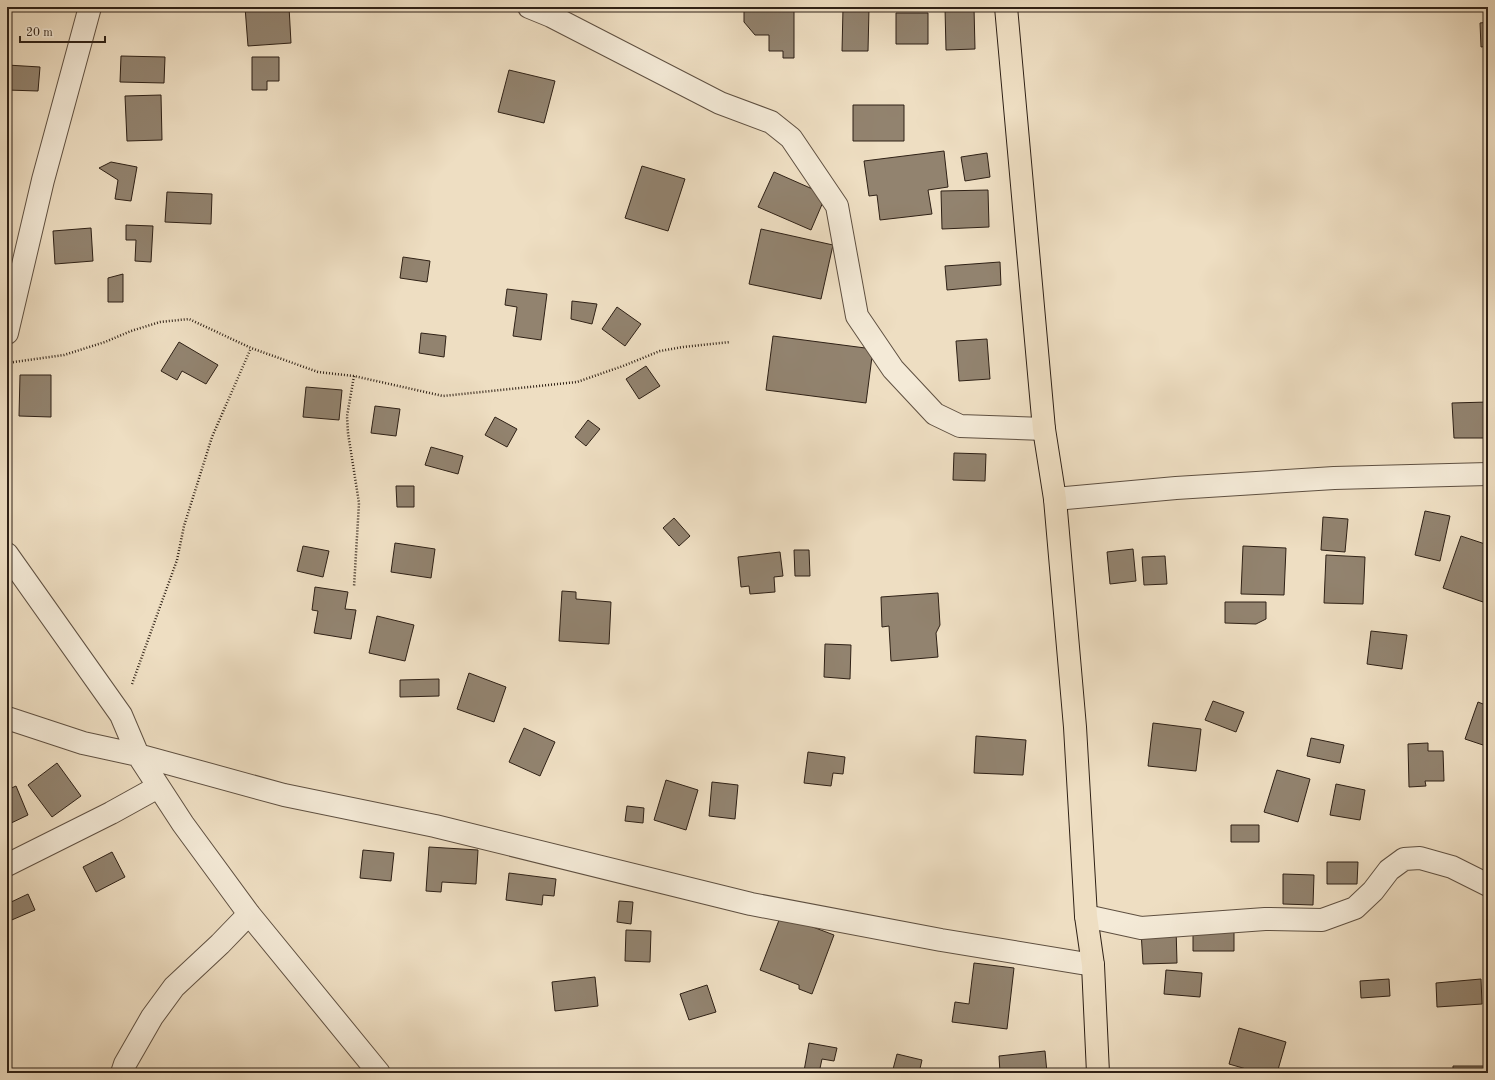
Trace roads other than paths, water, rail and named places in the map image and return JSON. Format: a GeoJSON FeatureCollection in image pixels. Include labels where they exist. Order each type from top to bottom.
{"type":"FeatureCollection","features":[{"type":"Feature","properties":{"kind":"main road"},"geometry":{"type":"LineString","coordinates":[[1006,7],[1044,429],[1055,498],[1075,727],[1086,916],[1093,966],[1098,1073]]}},
{"type":"Feature","properties":{"kind":"street"},"geometry":{"type":"LineString","coordinates":[[7,333],[43,180],[90,7]]}},
{"type":"Feature","properties":{"kind":"street"},"geometry":{"type":"LineString","coordinates":[[529,7],[551,16],[720,103],[771,122],[791,138],[836,206],[857,316],[893,369],[935,414],[960,426],[1044,429]]}},
{"type":"Feature","properties":{"kind":"street"},"geometry":{"type":"LineString","coordinates":[[1055,498],[1176,488],[1334,478],[1488,474]]}},
{"type":"Feature","properties":{"kind":"street"},"geometry":{"type":"LineString","coordinates":[[7,554],[121,715],[138,755],[158,787],[249,914],[380,1073]]}},
{"type":"Feature","properties":{"kind":"street"},"geometry":{"type":"LineString","coordinates":[[7,718],[83,743],[138,755],[284,795],[435,826],[751,904],[941,940],[1093,966]]}},
{"type":"Feature","properties":{"kind":"street"},"geometry":{"type":"LineString","coordinates":[[7,866],[111,813],[158,787]]}},
{"type":"Feature","properties":{"kind":"street"},"geometry":{"type":"LineString","coordinates":[[1086,916],[1141,928],[1265,919],[1322,920],[1356,908],[1373,891],[1389,870],[1404,859],[1420,858],[1452,867],[1488,885]]}},
{"type":"Feature","properties":{"kind":"street"},"geometry":{"type":"LineString","coordinates":[[122,1073],[125,1064],[152,1017],[174,987],[220,944],[249,914]]}}]}
